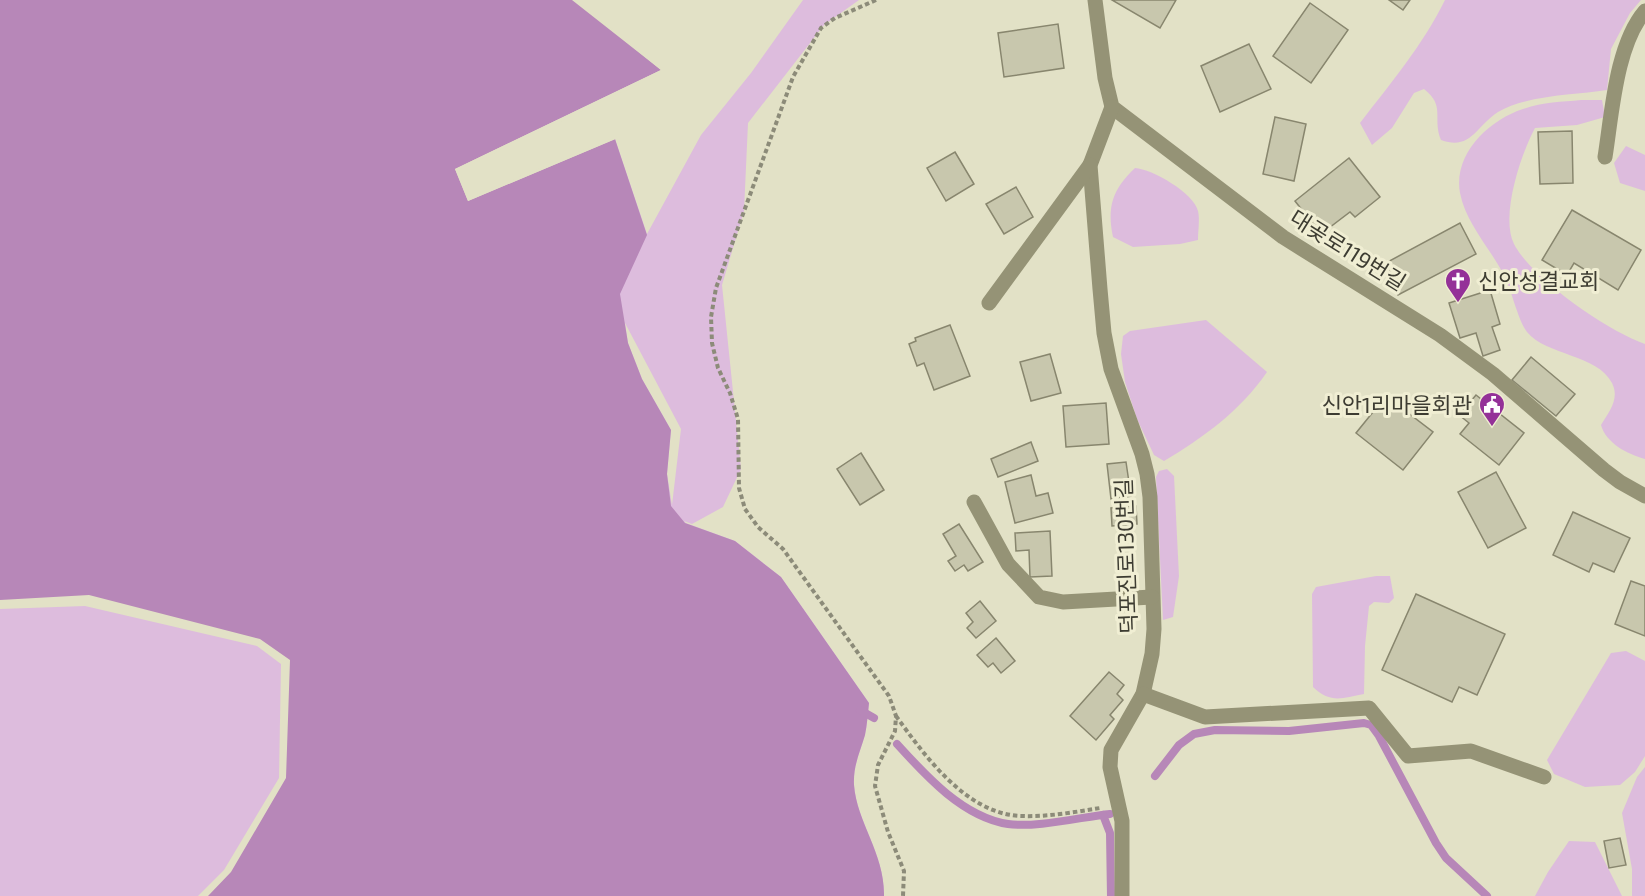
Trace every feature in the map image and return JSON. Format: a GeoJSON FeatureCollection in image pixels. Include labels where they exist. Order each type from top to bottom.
{"type":"FeatureCollection","features":[{"type":"Feature","properties":{"kind":"lane"},"geometry":{"type":"LineString","coordinates":[[1095,0],[1105,78],[1112,107]]}},
{"type":"Feature","properties":{"kind":"lane"},"geometry":{"type":"LineString","coordinates":[[1605,157],[1622,54],[1637,20],[1645,11]]}},
{"type":"Feature","properties":{"kind":"lane","name":"덕포진로130번길"},"geometry":{"type":"LineString","coordinates":[[1112,107],[1090,165],[1104,333],[1111,369],[1147,474],[1150,497],[1154,629],[1152,654],[1143,694],[1112,750],[1110,767],[1122,821],[1122,896]]}},
{"type":"Feature","properties":{"kind":"lane","name":"대곶로119번길"},"geometry":{"type":"LineString","coordinates":[[1112,107],[1283,237],[1440,334],[1493,374],[1604,470],[1645,496]]}},
{"type":"Feature","properties":{"kind":"lane"},"geometry":{"type":"LineString","coordinates":[[989,303],[1090,165]]}},
{"type":"Feature","properties":{"kind":"lane"},"geometry":{"type":"LineString","coordinates":[[974,502],[1008,564],[1039,597],[1062,603],[1152,597]]}},
{"type":"Feature","properties":{"kind":"lane"},"geometry":{"type":"LineString","coordinates":[[1143,694],[1205,717],[1369,708],[1408,756],[1471,751],[1544,777]]}},
{"type":"Feature","properties":{"kind":"path"},"geometry":{"type":"LineString","coordinates":[[876,0],[835,18],[821,28],[793,77],[716,288],[711,317],[712,343],[718,368],[730,393],[738,419],[739,488],[745,509],[758,527],[783,549],[889,696],[896,716],[916,744],[956,787],[992,809],[1022,816],[1065,813],[1118,805]]}},
{"type":"Feature","properties":{"kind":"path"},"geometry":{"type":"LineString","coordinates":[[896,716],[895,731],[878,765],[875,786],[888,832],[904,871],[903,896]]}},
{"type":"Feature","properties":{"kind":"shaded area"},"geometry":{"type":"Polygon","coordinates":[[[0,0],[572,0],[661,70],[455,169],[468,201],[615,139],[647,235],[620,294],[628,343],[642,379],[671,430],[667,474],[671,506],[685,523],[735,541],[781,577],[869,703],[865,735],[856,765],[854,785],[860,812],[880,866],[884,896],[208,896],[231,872],[286,778],[290,660],[260,639],[89,595],[0,600],[0,0]]]}},
{"type":"Feature","properties":{"kind":"shaded area"},"geometry":{"type":"Polygon","coordinates":[[[803,0],[859,0],[824,25],[748,123],[744,211],[722,285],[741,469],[723,507],[692,524],[684,521],[735,541],[781,577],[869,703],[865,735],[856,765],[854,785],[860,812],[880,866],[884,896],[594,424],[615,139],[647,234],[701,135],[751,73],[803,0]],[[625,323],[628,343],[642,379],[671,430],[667,474],[672,505],[681,429],[625,323]]]}},
{"type":"Feature","properties":{"kind":"shaded area"},"geometry":{"type":"Polygon","coordinates":[[[1445,0],[1641,0],[1630,13],[1611,49],[1607,90],[1551,96],[1509,106],[1490,118],[1466,140],[1451,143],[1441,140],[1435,101],[1424,89],[1414,93],[1392,128],[1372,145],[1360,123],[1416,48],[1445,0]]]}},
{"type":"Feature","properties":{"kind":"shaded area"},"geometry":{"type":"Polygon","coordinates":[[[1581,100],[1602,100],[1605,117],[1577,125],[1535,128],[1514,185],[1509,218],[1510,232],[1523,258],[1554,288],[1611,328],[1645,344],[1645,459],[1618,447],[1607,437],[1601,425],[1610,410],[1615,394],[1612,383],[1605,373],[1584,360],[1547,346],[1527,332],[1505,277],[1473,226],[1460,193],[1459,179],[1462,165],[1476,140],[1486,130],[1510,114],[1530,107],[1581,100]]]}},
{"type":"Feature","properties":{"kind":"shaded area"},"geometry":{"type":"Polygon","coordinates":[[[1626,146],[1645,155],[1645,191],[1620,183],[1614,163],[1626,146]]]}},
{"type":"Feature","properties":{"kind":"shaded area"},"geometry":{"type":"Polygon","coordinates":[[[1135,168],[1161,177],[1189,197],[1198,211],[1198,240],[1180,244],[1133,247],[1113,237],[1111,208],[1113,200],[1121,184],[1135,168]]]}},
{"type":"Feature","properties":{"kind":"shaded area"},"geometry":{"type":"Polygon","coordinates":[[[1206,320],[1267,372],[1233,411],[1164,461],[1154,455],[1137,419],[1125,382],[1121,354],[1123,336],[1130,331],[1206,320]]]}},
{"type":"Feature","properties":{"kind":"shaded area"},"geometry":{"type":"Polygon","coordinates":[[[1167,469],[1174,476],[1179,576],[1173,617],[1163,620],[1156,477],[1159,471],[1167,469]]]}},
{"type":"Feature","properties":{"kind":"shaded area"},"geometry":{"type":"Polygon","coordinates":[[[1376,576],[1390,576],[1394,598],[1389,603],[1374,602],[1369,606],[1364,694],[1343,698],[1325,696],[1313,687],[1312,594],[1316,587],[1376,576]]]}},
{"type":"Feature","properties":{"kind":"shaded area"},"geometry":{"type":"Polygon","coordinates":[[[85,606],[257,646],[281,664],[279,778],[224,870],[198,896],[0,896],[0,609],[85,606]]]}},
{"type":"Feature","properties":{"kind":"shaded area"},"geometry":{"type":"Polygon","coordinates":[[[1626,651],[1645,661],[1645,756],[1635,772],[1620,785],[1585,787],[1554,774],[1547,760],[1611,653],[1626,651]]]}},
{"type":"Feature","properties":{"kind":"shaded area"},"geometry":{"type":"Polygon","coordinates":[[[1645,767],[1645,896],[1632,896],[1632,869],[1622,813],[1637,777],[1645,767]]]}},
{"type":"Feature","properties":{"kind":"shaded area"},"geometry":{"type":"Polygon","coordinates":[[[1569,841],[1595,842],[1622,896],[1535,896],[1569,841]]]}},
{"type":"Feature","properties":{"kind":"pier"},"geometry":{"type":"Polygon","coordinates":[[[575,0],[663,68],[664,72],[459,170],[470,197],[614,137],[618,138],[468,201],[455,169],[661,70],[575,0]]]}},
{"type":"Feature","properties":{"kind":"building"},"geometry":{"type":"Polygon","coordinates":[[[1112,0],[1176,0],[1160,28],[1112,0]]]}},
{"type":"Feature","properties":{"kind":"building"},"geometry":{"type":"Polygon","coordinates":[[[1389,0],[1410,0],[1403,10],[1389,0]]]}},
{"type":"Feature","properties":{"kind":"building"},"geometry":{"type":"Polygon","coordinates":[[[1310,3],[1348,30],[1311,83],[1273,56],[1310,3]]]}},
{"type":"Feature","properties":{"kind":"building"},"geometry":{"type":"Polygon","coordinates":[[[1058,24],[1064,68],[1004,77],[998,33],[1058,24]]]}},
{"type":"Feature","properties":{"kind":"building"},"geometry":{"type":"Polygon","coordinates":[[[1249,44],[1271,89],[1220,112],[1201,66],[1249,44]]]}},
{"type":"Feature","properties":{"kind":"building"},"geometry":{"type":"Polygon","coordinates":[[[1275,117],[1306,124],[1294,181],[1263,174],[1275,117]]]}},
{"type":"Feature","properties":{"kind":"building"},"geometry":{"type":"Polygon","coordinates":[[[1572,131],[1573,183],[1540,184],[1538,132],[1572,131]]]}},
{"type":"Feature","properties":{"kind":"building"},"geometry":{"type":"Polygon","coordinates":[[[955,152],[974,184],[946,201],[927,168],[955,152]]]}},
{"type":"Feature","properties":{"kind":"building"},"geometry":{"type":"Polygon","coordinates":[[[1349,158],[1380,197],[1355,217],[1350,212],[1321,234],[1295,201],[1349,158]]]}},
{"type":"Feature","properties":{"kind":"building"},"geometry":{"type":"Polygon","coordinates":[[[1016,187],[1033,217],[1004,234],[986,204],[1016,187]]]}},
{"type":"Feature","properties":{"kind":"building"},"geometry":{"type":"Polygon","coordinates":[[[1572,210],[1641,250],[1618,290],[1574,263],[1567,275],[1542,260],[1572,210]]]}},
{"type":"Feature","properties":{"kind":"building","name":"신안성결교회"},"geometry":{"type":"Polygon","coordinates":[[[1460,223],[1476,254],[1398,295],[1382,265],[1460,223]]]}},
{"type":"Feature","properties":{"kind":"building"},"geometry":{"type":"Polygon","coordinates":[[[1490,290],[1500,324],[1492,327],[1500,350],[1483,356],[1476,333],[1460,338],[1449,303],[1490,290]]]}},
{"type":"Feature","properties":{"kind":"building"},"geometry":{"type":"Polygon","coordinates":[[[950,325],[970,376],[934,390],[924,363],[917,366],[909,344],[916,341],[915,338],[950,325]]]}},
{"type":"Feature","properties":{"kind":"building"},"geometry":{"type":"Polygon","coordinates":[[[1050,354],[1061,393],[1031,401],[1020,362],[1050,354]]]}},
{"type":"Feature","properties":{"kind":"building"},"geometry":{"type":"Polygon","coordinates":[[[1531,357],[1575,394],[1556,416],[1512,380],[1531,357]]]}},
{"type":"Feature","properties":{"kind":"building","name":"신안1리마을회관"},"geometry":{"type":"Polygon","coordinates":[[[1476,395],[1524,433],[1499,465],[1460,434],[1469,423],[1459,415],[1476,395]]]}},
{"type":"Feature","properties":{"kind":"building"},"geometry":{"type":"Polygon","coordinates":[[[1386,396],[1433,432],[1403,470],[1356,433],[1386,396]]]}},
{"type":"Feature","properties":{"kind":"building"},"geometry":{"type":"Polygon","coordinates":[[[1106,403],[1109,444],[1066,447],[1063,406],[1106,403]]]}},
{"type":"Feature","properties":{"kind":"building"},"geometry":{"type":"Polygon","coordinates":[[[1031,442],[1038,461],[998,477],[991,459],[1031,442]]]}},
{"type":"Feature","properties":{"kind":"building"},"geometry":{"type":"Polygon","coordinates":[[[861,453],[884,490],[860,505],[837,469],[861,453]]]}},
{"type":"Feature","properties":{"kind":"building"},"geometry":{"type":"Polygon","coordinates":[[[1126,462],[1131,496],[1111,499],[1107,464],[1126,462]]]}},
{"type":"Feature","properties":{"kind":"building"},"geometry":{"type":"Polygon","coordinates":[[[1496,472],[1526,528],[1488,548],[1458,492],[1496,472]]]}},
{"type":"Feature","properties":{"kind":"building"},"geometry":{"type":"Polygon","coordinates":[[[1031,475],[1036,496],[1048,493],[1053,513],[1015,523],[1005,482],[1031,475]]]}},
{"type":"Feature","properties":{"kind":"building"},"geometry":{"type":"Polygon","coordinates":[[[1136,506],[1137,524],[1112,526],[1111,508],[1136,506]]]}},
{"type":"Feature","properties":{"kind":"building"},"geometry":{"type":"Polygon","coordinates":[[[1573,512],[1630,538],[1614,572],[1593,563],[1589,572],[1553,555],[1573,512]]]}},
{"type":"Feature","properties":{"kind":"building"},"geometry":{"type":"Polygon","coordinates":[[[959,524],[983,562],[968,571],[964,565],[955,571],[948,561],[956,556],[943,534],[959,524]]]}},
{"type":"Feature","properties":{"kind":"building"},"geometry":{"type":"Polygon","coordinates":[[[1050,531],[1052,576],[1030,577],[1029,550],[1016,551],[1015,533],[1050,531]]]}},
{"type":"Feature","properties":{"kind":"building"},"geometry":{"type":"Polygon","coordinates":[[[1631,581],[1645,586],[1645,636],[1615,624],[1631,581]]]}},
{"type":"Feature","properties":{"kind":"building"},"geometry":{"type":"Polygon","coordinates":[[[1416,594],[1505,634],[1477,695],[1459,687],[1452,702],[1382,670],[1416,594]]]}},
{"type":"Feature","properties":{"kind":"building"},"geometry":{"type":"Polygon","coordinates":[[[980,601],[996,621],[976,638],[967,628],[973,622],[966,613],[980,601]]]}},
{"type":"Feature","properties":{"kind":"building"},"geometry":{"type":"Polygon","coordinates":[[[996,638],[1015,661],[1001,673],[993,663],[988,667],[977,655],[996,638]]]}},
{"type":"Feature","properties":{"kind":"building"},"geometry":{"type":"Polygon","coordinates":[[[1109,672],[1124,685],[1117,694],[1123,700],[1110,715],[1114,719],[1096,740],[1070,716],[1109,672]]]}},
{"type":"Feature","properties":{"kind":"building"},"geometry":{"type":"Polygon","coordinates":[[[1620,838],[1626,865],[1609,868],[1604,841],[1620,838]]]}},
{"type":"Feature","properties":{"kind":"waterway"},"geometry":{"type":"LineString","coordinates":[[860,710],[874,718]]}},
{"type":"Feature","properties":{"kind":"waterway"},"geometry":{"type":"LineString","coordinates":[[1155,776],[1179,745],[1194,734],[1215,730],[1289,731],[1364,723],[1371,725],[1446,858],[1487,896]]}},
{"type":"Feature","properties":{"kind":"waterway"},"geometry":{"type":"LineString","coordinates":[[897,744],[946,793],[976,813],[992,820],[1008,824],[1031,825],[1110,814]]}},
{"type":"Feature","properties":{"kind":"waterway"},"geometry":{"type":"LineString","coordinates":[[1103,815],[1110,833],[1111,896]]}},
{"type":"Feature","properties":{"kind":"place","name":"신안성결교회"},"geometry":{"type":"Point","coordinates":[1458,304]}},
{"type":"Feature","properties":{"kind":"place","name":"신안1리마을회관"},"geometry":{"type":"Point","coordinates":[1492,428]}}]}
